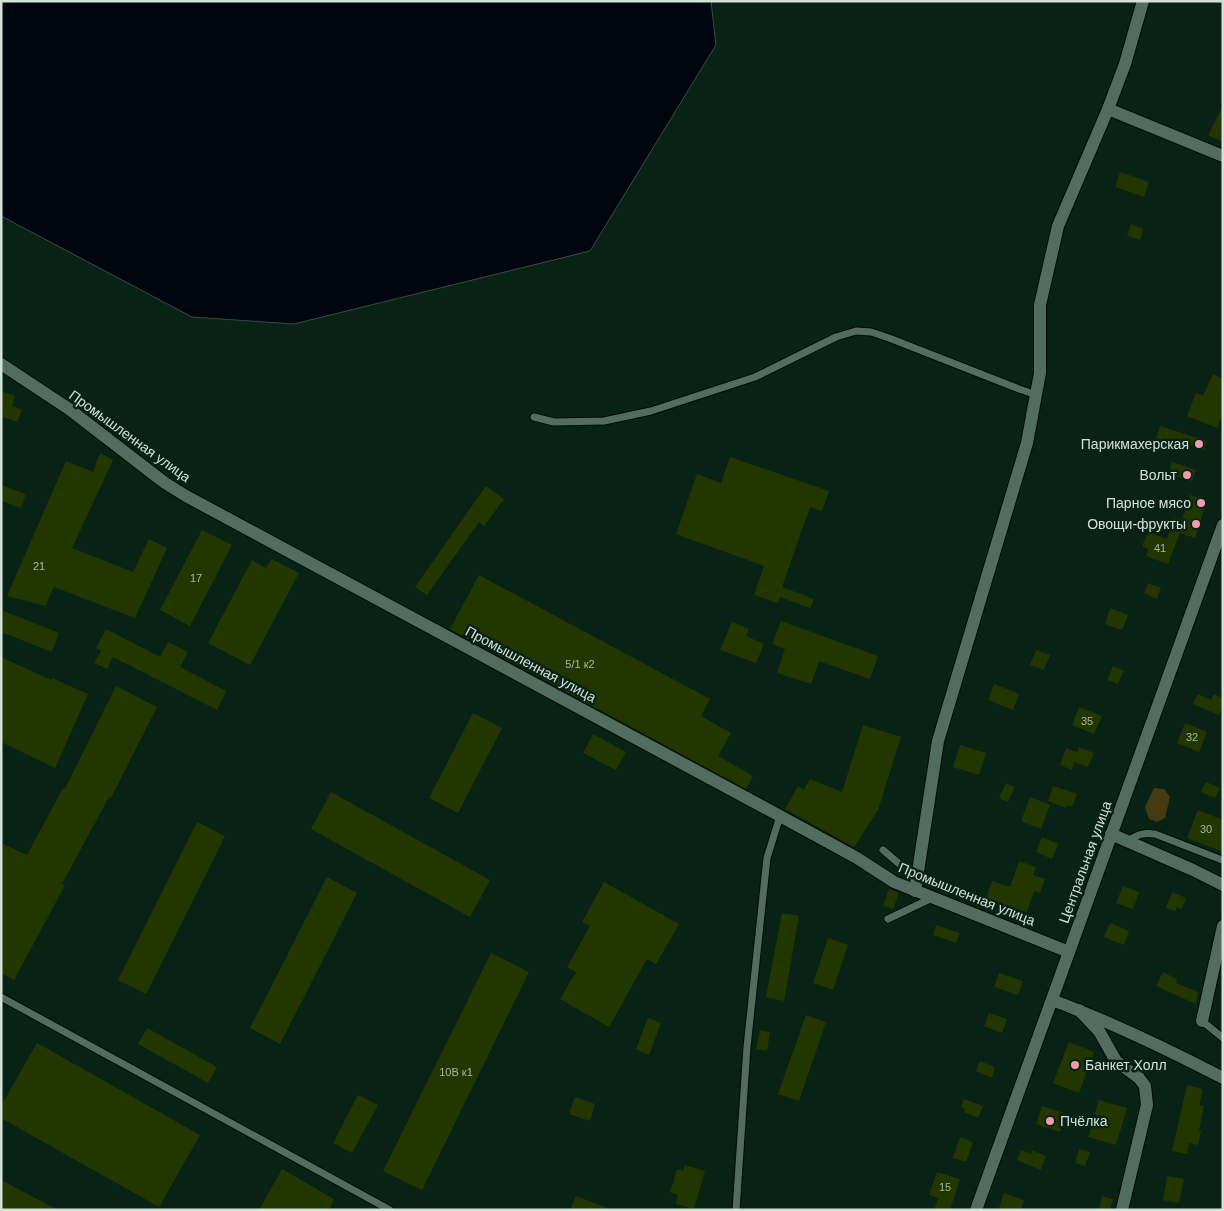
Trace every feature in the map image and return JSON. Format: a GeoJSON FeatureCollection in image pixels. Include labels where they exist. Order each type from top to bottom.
{"type":"FeatureCollection","features":[{"type":"Feature","properties":{"kind":"street"},"geometry":{"type":"LineString","coordinates":[[916,885],[948,689],[1027,443],[1037,395],[1041,357],[1040,306],[1058,226],[1125,64],[1143,1]]}},
{"type":"Feature","properties":{"kind":"street"},"geometry":{"type":"LineString","coordinates":[[1108,109],[1223,156]]}},
{"type":"Feature","properties":{"kind":"street","name":"Промышленная улица"},"geometry":{"type":"LineString","coordinates":[[1,364],[69,409],[166,484],[186,496],[780,816],[857,858],[894,882],[916,885],[932,898],[1069,952]]}},
{"type":"Feature","properties":{"kind":"street","name":"Центральная улица"},"geometry":{"type":"LineString","coordinates":[[976,1210],[1222,530]]}},
{"type":"Feature","properties":{"kind":"street"},"geometry":{"type":"LineString","coordinates":[[1111,834],[1223,885]]}},
{"type":"Feature","properties":{"kind":"street"},"geometry":{"type":"LineString","coordinates":[[1202,1022],[1223,926]]}},
{"type":"Feature","properties":{"kind":"street"},"geometry":{"type":"LineString","coordinates":[[1052,1000],[1079,1010],[1185,1058],[1223,1078]]}},
{"type":"Feature","properties":{"kind":"street"},"geometry":{"type":"LineString","coordinates":[[1079,1010],[1099,1031],[1116,1061],[1139,1078],[1145,1086],[1147,1095],[1147,1105],[1122,1210]]}},
{"type":"Feature","properties":{"kind":"lane"},"geometry":{"type":"LineString","coordinates":[[534,417],[554,422],[604,421],[651,411],[755,377],[836,337],[856,331],[871,332],[889,338],[1019,390],[1037,395]]}},
{"type":"Feature","properties":{"kind":"lane"},"geometry":{"type":"LineString","coordinates":[[736,1210],[747,1047],[767,858],[780,816]]}},
{"type":"Feature","properties":{"kind":"lane"},"geometry":{"type":"LineString","coordinates":[[1127,841],[1136,835],[1155,834],[1222,860]]}},
{"type":"Feature","properties":{"kind":"lane"},"geometry":{"type":"LineString","coordinates":[[883,850],[916,885]]}},
{"type":"Feature","properties":{"kind":"lane"},"geometry":{"type":"LineString","coordinates":[[888,919],[932,898]]}},
{"type":"Feature","properties":{"kind":"lane"},"geometry":{"type":"LineString","coordinates":[[1,997],[390,1210]]}},
{"type":"Feature","properties":{"kind":"lane"},"geometry":{"type":"LineString","coordinates":[[1202,1022],[1223,1038]]}},
{"type":"Feature","properties":{"kind":"shaded area"},"geometry":{"type":"Polygon","coordinates":[[[1,1],[711,1],[716,45],[590,251],[294,324],[192,317],[1,216],[1,1]]]}},
{"type":"Feature","properties":{"kind":"shaded area"},"geometry":{"type":"Polygon","coordinates":[[[1154,788],[1164,789],[1170,797],[1165,818],[1157,822],[1149,819],[1145,807],[1154,788]]]}},
{"type":"Feature","properties":{"kind":"building"},"geometry":{"type":"Polygon","coordinates":[[[1223,106],[1223,142],[1208,135],[1223,106]]]}},
{"type":"Feature","properties":{"kind":"building"},"geometry":{"type":"Polygon","coordinates":[[[1120,172],[1149,182],[1144,197],[1115,187],[1120,172]]]}},
{"type":"Feature","properties":{"kind":"building"},"geometry":{"type":"Polygon","coordinates":[[[1131,224],[1143,229],[1140,240],[1127,236],[1131,224]]]}},
{"type":"Feature","properties":{"kind":"building"},"geometry":{"type":"Polygon","coordinates":[[[1213,374],[1223,379],[1223,413],[1217,428],[1187,416],[1196,393],[1203,396],[1213,374]]]}},
{"type":"Feature","properties":{"kind":"building"},"geometry":{"type":"Polygon","coordinates":[[[1,391],[15,396],[12,406],[22,410],[17,422],[1,416],[1,391]]]}},
{"type":"Feature","properties":{"kind":"building"},"geometry":{"type":"Polygon","coordinates":[[[1160,426],[1207,441],[1204,450],[1180,442],[1179,446],[1156,439],[1160,426]]]}},
{"type":"Feature","properties":{"kind":"building"},"geometry":{"type":"Polygon","coordinates":[[[100,453],[113,460],[72,548],[133,572],[149,539],[167,548],[135,618],[54,587],[45,606],[7,596],[66,461],[93,472],[100,453]]]}},
{"type":"Feature","properties":{"kind":"building"},"geometry":{"type":"Polygon","coordinates":[[[730,457],[829,491],[822,511],[810,507],[782,587],[814,599],[810,608],[780,597],[778,603],[754,595],[764,566],[676,534],[697,474],[721,483],[730,457]]]}},
{"type":"Feature","properties":{"kind":"building"},"geometry":{"type":"Polygon","coordinates":[[[1172,462],[1196,470],[1192,481],[1168,474],[1172,462]]]}},
{"type":"Feature","properties":{"kind":"building"},"geometry":{"type":"Polygon","coordinates":[[[1,485],[26,494],[21,508],[1,501],[1,485]]]}},
{"type":"Feature","properties":{"kind":"building"},"geometry":{"type":"Polygon","coordinates":[[[486,486],[504,499],[484,526],[479,522],[427,595],[415,587],[486,486]]]}},
{"type":"Feature","properties":{"kind":"building"},"geometry":{"type":"Polygon","coordinates":[[[1190,495],[1207,500],[1195,538],[1180,533],[1168,564],[1146,556],[1148,549],[1142,546],[1148,532],[1167,539],[1174,517],[1182,520],[1190,495]]]}},
{"type":"Feature","properties":{"kind":"building"},"geometry":{"type":"Polygon","coordinates":[[[202,530],[232,545],[190,626],[160,610],[202,530]]]}},
{"type":"Feature","properties":{"kind":"building"},"geometry":{"type":"Polygon","coordinates":[[[271,559],[299,573],[250,665],[208,643],[252,560],[266,568],[271,559]]]}},
{"type":"Feature","properties":{"kind":"building"},"geometry":{"type":"Polygon","coordinates":[[[479,575],[710,699],[701,716],[731,733],[718,756],[753,776],[746,789],[450,629],[479,575]]]}},
{"type":"Feature","properties":{"kind":"building"},"geometry":{"type":"Polygon","coordinates":[[[1148,583],[1161,588],[1157,599],[1144,593],[1148,583]]]}},
{"type":"Feature","properties":{"kind":"building"},"geometry":{"type":"Polygon","coordinates":[[[1110,608],[1128,615],[1122,630],[1105,624],[1110,608]]]}},
{"type":"Feature","properties":{"kind":"building"},"geometry":{"type":"Polygon","coordinates":[[[1,610],[59,633],[52,652],[1,632],[1,610]]]}},
{"type":"Feature","properties":{"kind":"building"},"geometry":{"type":"Polygon","coordinates":[[[781,621],[878,656],[870,679],[819,661],[811,684],[777,673],[785,649],[772,644],[781,621]]]}},
{"type":"Feature","properties":{"kind":"building"},"geometry":{"type":"Polygon","coordinates":[[[732,622],[749,629],[746,636],[764,644],[756,663],[720,650],[732,622]]]}},
{"type":"Feature","properties":{"kind":"building"},"geometry":{"type":"Polygon","coordinates":[[[106,629],[160,657],[168,642],[188,652],[180,667],[226,691],[217,710],[113,657],[107,669],[94,663],[101,651],[96,648],[106,629]]]}},
{"type":"Feature","properties":{"kind":"building"},"geometry":{"type":"Polygon","coordinates":[[[1036,650],[1050,655],[1044,670],[1030,665],[1036,650]]]}},
{"type":"Feature","properties":{"kind":"building"},"geometry":{"type":"Polygon","coordinates":[[[1,657],[51,680],[52,678],[88,694],[55,768],[1,742],[1,657]]]}},
{"type":"Feature","properties":{"kind":"building"},"geometry":{"type":"Polygon","coordinates":[[[1113,666],[1124,671],[1118,684],[1107,680],[1113,666]]]}},
{"type":"Feature","properties":{"kind":"building"},"geometry":{"type":"Polygon","coordinates":[[[994,684],[1019,694],[1013,710],[988,700],[994,684]]]}},
{"type":"Feature","properties":{"kind":"building"},"geometry":{"type":"Polygon","coordinates":[[[116,686],[157,707],[111,798],[109,797],[62,884],[65,885],[14,980],[1,973],[1,843],[27,855],[63,788],[65,789],[116,686]]]}},
{"type":"Feature","properties":{"kind":"building"},"geometry":{"type":"Polygon","coordinates":[[[1198,694],[1211,700],[1214,694],[1223,698],[1223,706],[1219,715],[1193,704],[1198,694]]]}},
{"type":"Feature","properties":{"kind":"building"},"geometry":{"type":"Polygon","coordinates":[[[1079,707],[1102,716],[1094,734],[1072,725],[1079,707]]]}},
{"type":"Feature","properties":{"kind":"building"},"geometry":{"type":"Polygon","coordinates":[[[473,713],[502,728],[458,813],[429,798],[473,713]]]}},
{"type":"Feature","properties":{"kind":"building"},"geometry":{"type":"Polygon","coordinates":[[[1185,723],[1207,732],[1199,752],[1177,743],[1185,723]]]}},
{"type":"Feature","properties":{"kind":"building"},"geometry":{"type":"Polygon","coordinates":[[[863,725],[901,737],[878,810],[854,847],[785,809],[798,786],[804,790],[810,779],[842,792],[863,725]]]}},
{"type":"Feature","properties":{"kind":"building"},"geometry":{"type":"Polygon","coordinates":[[[593,734],[626,752],[616,770],[583,753],[593,734]]]}},
{"type":"Feature","properties":{"kind":"building"},"geometry":{"type":"Polygon","coordinates":[[[960,745],[986,753],[979,775],[953,767],[960,745]]]}},
{"type":"Feature","properties":{"kind":"building"},"geometry":{"type":"Polygon","coordinates":[[[1079,747],[1094,753],[1088,767],[1074,762],[1072,770],[1060,765],[1066,748],[1077,752],[1079,747]]]}},
{"type":"Feature","properties":{"kind":"building"},"geometry":{"type":"Polygon","coordinates":[[[1206,782],[1220,788],[1215,798],[1201,792],[1206,782]]]}},
{"type":"Feature","properties":{"kind":"building"},"geometry":{"type":"Polygon","coordinates":[[[1006,783],[1015,787],[1008,802],[999,798],[1006,783]]]}},
{"type":"Feature","properties":{"kind":"building"},"geometry":{"type":"Polygon","coordinates":[[[1053,786],[1077,794],[1072,807],[1067,805],[1066,808],[1048,801],[1053,786]]]}},
{"type":"Feature","properties":{"kind":"building"},"geometry":{"type":"Polygon","coordinates":[[[331,792],[490,880],[470,917],[311,829],[331,792]]]}},
{"type":"Feature","properties":{"kind":"building"},"geometry":{"type":"Polygon","coordinates":[[[1030,797],[1050,805],[1041,829],[1021,821],[1030,797]]]}},
{"type":"Feature","properties":{"kind":"building"},"geometry":{"type":"Polygon","coordinates":[[[1198,810],[1223,820],[1223,852],[1187,838],[1198,810]]]}},
{"type":"Feature","properties":{"kind":"building"},"geometry":{"type":"Polygon","coordinates":[[[197,822],[225,836],[146,994],[118,980],[197,822]]]}},
{"type":"Feature","properties":{"kind":"building"},"geometry":{"type":"Polygon","coordinates":[[[1042,837],[1058,844],[1052,859],[1036,852],[1042,837]]]}},
{"type":"Feature","properties":{"kind":"building"},"geometry":{"type":"Polygon","coordinates":[[[1019,861],[1036,867],[1033,875],[1045,879],[1040,893],[1034,891],[1027,912],[986,899],[992,881],[1010,887],[1019,861]]]}},
{"type":"Feature","properties":{"kind":"building"},"geometry":{"type":"Polygon","coordinates":[[[327,877],[357,893],[280,1044],[250,1028],[327,877]]]}},
{"type":"Feature","properties":{"kind":"building"},"geometry":{"type":"Polygon","coordinates":[[[604,882],[679,924],[656,964],[647,959],[609,1027],[560,999],[576,972],[567,967],[590,926],[582,922],[604,882]]]}},
{"type":"Feature","properties":{"kind":"building"},"geometry":{"type":"Polygon","coordinates":[[[1123,886],[1139,892],[1133,909],[1116,903],[1123,886]]]}},
{"type":"Feature","properties":{"kind":"building"},"geometry":{"type":"Polygon","coordinates":[[[889,889],[899,893],[893,909],[883,906],[889,889]]]}},
{"type":"Feature","properties":{"kind":"building"},"geometry":{"type":"Polygon","coordinates":[[[1172,892],[1186,898],[1182,909],[1177,907],[1175,911],[1166,908],[1172,892]]]}},
{"type":"Feature","properties":{"kind":"building"},"geometry":{"type":"Polygon","coordinates":[[[782,913],[799,916],[784,1001],[766,997],[782,913]]]}},
{"type":"Feature","properties":{"kind":"building"},"geometry":{"type":"Polygon","coordinates":[[[1110,923],[1129,931],[1124,945],[1104,937],[1110,923]]]}},
{"type":"Feature","properties":{"kind":"building"},"geometry":{"type":"Polygon","coordinates":[[[936,925],[960,933],[956,943],[933,935],[936,925]]]}},
{"type":"Feature","properties":{"kind":"building"},"geometry":{"type":"Polygon","coordinates":[[[828,938],[848,945],[833,990],[813,983],[828,938]]]}},
{"type":"Feature","properties":{"kind":"building"},"geometry":{"type":"Polygon","coordinates":[[[491,953],[529,972],[422,1190],[383,1171],[491,953]]]}},
{"type":"Feature","properties":{"kind":"building"},"geometry":{"type":"Polygon","coordinates":[[[1163,972],[1177,979],[1176,983],[1198,992],[1196,1004],[1156,986],[1163,972]]]}},
{"type":"Feature","properties":{"kind":"building"},"geometry":{"type":"Polygon","coordinates":[[[999,973],[1023,981],[1018,995],[994,987],[999,973]]]}},
{"type":"Feature","properties":{"kind":"building"},"geometry":{"type":"Polygon","coordinates":[[[989,1013],[1007,1019],[1002,1033],[984,1026],[989,1013]]]}},
{"type":"Feature","properties":{"kind":"building"},"geometry":{"type":"Polygon","coordinates":[[[806,1015],[826,1022],[799,1101],[778,1094],[806,1015]]]}},
{"type":"Feature","properties":{"kind":"building"},"geometry":{"type":"Polygon","coordinates":[[[648,1018],[661,1023],[649,1055],[636,1049],[648,1018]]]}},
{"type":"Feature","properties":{"kind":"building"},"geometry":{"type":"Polygon","coordinates":[[[147,1028],[217,1067],[208,1083],[138,1044],[147,1028]]]}},
{"type":"Feature","properties":{"kind":"building"},"geometry":{"type":"Polygon","coordinates":[[[760,1030],[770,1032],[767,1051],[756,1049],[760,1030]]]}},
{"type":"Feature","properties":{"kind":"building","name":"Банкет Холл"},"geometry":{"type":"Polygon","coordinates":[[[1069,1042],[1094,1052],[1079,1093],[1053,1083],[1069,1042]]]}},
{"type":"Feature","properties":{"kind":"building"},"geometry":{"type":"Polygon","coordinates":[[[37,1043],[200,1135],[159,1207],[1,1118],[1,1106],[37,1043]]]}},
{"type":"Feature","properties":{"kind":"building"},"geometry":{"type":"Polygon","coordinates":[[[980,1061],[995,1067],[992,1078],[976,1071],[980,1061]]]}},
{"type":"Feature","properties":{"kind":"building"},"geometry":{"type":"Polygon","coordinates":[[[1187,1085],[1203,1089],[1199,1105],[1204,1106],[1198,1145],[1189,1143],[1187,1154],[1172,1151],[1187,1085]]]}},
{"type":"Feature","properties":{"kind":"building"},"geometry":{"type":"Polygon","coordinates":[[[358,1095],[378,1105],[352,1153],[333,1143],[358,1095]]]}},
{"type":"Feature","properties":{"kind":"building"},"geometry":{"type":"Polygon","coordinates":[[[575,1097],[595,1104],[590,1121],[569,1114],[575,1097]]]}},
{"type":"Feature","properties":{"kind":"building"},"geometry":{"type":"Polygon","coordinates":[[[964,1099],[983,1106],[978,1118],[964,1112],[965,1109],[961,1107],[964,1099]]]}},
{"type":"Feature","properties":{"kind":"building"},"geometry":{"type":"Polygon","coordinates":[[[1099,1100],[1127,1108],[1116,1145],[1088,1137],[1099,1100]]]}},
{"type":"Feature","properties":{"kind":"building"},"geometry":{"type":"Polygon","coordinates":[[[1042,1106],[1066,1114],[1060,1132],[1036,1124],[1042,1106]]]}},
{"type":"Feature","properties":{"kind":"building"},"geometry":{"type":"Polygon","coordinates":[[[960,1137],[973,1142],[966,1162],[953,1158],[960,1137]]]}},
{"type":"Feature","properties":{"kind":"building"},"geometry":{"type":"Polygon","coordinates":[[[1079,1149],[1090,1152],[1085,1166],[1075,1163],[1079,1149]]]}},
{"type":"Feature","properties":{"kind":"building"},"geometry":{"type":"Polygon","coordinates":[[[1021,1150],[1031,1154],[1032,1150],[1046,1156],[1041,1170],[1017,1160],[1021,1150]]]}},
{"type":"Feature","properties":{"kind":"building"},"geometry":{"type":"Polygon","coordinates":[[[685,1165],[705,1171],[694,1209],[676,1204],[678,1195],[670,1192],[677,1169],[683,1171],[685,1165]]]}},
{"type":"Feature","properties":{"kind":"building"},"geometry":{"type":"Polygon","coordinates":[[[282,1169],[334,1199],[329,1210],[259,1210],[282,1169]]]}},
{"type":"Feature","properties":{"kind":"building"},"geometry":{"type":"Polygon","coordinates":[[[937,1172],[960,1179],[950,1210],[934,1210],[938,1198],[929,1195],[937,1172]]]}},
{"type":"Feature","properties":{"kind":"building"},"geometry":{"type":"Polygon","coordinates":[[[1167,1176],[1184,1179],[1179,1203],[1163,1200],[1167,1176]]]}},
{"type":"Feature","properties":{"kind":"building"},"geometry":{"type":"Polygon","coordinates":[[[1,1180],[58,1210],[1,1210],[1,1180]]]}},
{"type":"Feature","properties":{"kind":"building"},"geometry":{"type":"Polygon","coordinates":[[[1004,1193],[1024,1200],[1021,1210],[1004,1210],[999,1208],[1004,1193]]]}},
{"type":"Feature","properties":{"kind":"building"},"geometry":{"type":"Polygon","coordinates":[[[576,1196],[610,1209],[610,1210],[570,1210],[576,1196]]]}},
{"type":"Feature","properties":{"kind":"building"},"geometry":{"type":"Polygon","coordinates":[[[1102,1196],[1113,1199],[1110,1210],[1099,1210],[1102,1196]]]}},
{"type":"Feature","properties":{"kind":"place","name":"Парикмахерская"},"geometry":{"type":"Point","coordinates":[1199,444]}},
{"type":"Feature","properties":{"kind":"place","name":"Вольт"},"geometry":{"type":"Point","coordinates":[1187,475]}},
{"type":"Feature","properties":{"kind":"place","name":"Парное мясо"},"geometry":{"type":"Point","coordinates":[1201,503]}},
{"type":"Feature","properties":{"kind":"place","name":"Овощи-фрукты"},"geometry":{"type":"Point","coordinates":[1196,524]}},
{"type":"Feature","properties":{"kind":"place","name":"Банкет Холл"},"geometry":{"type":"Point","coordinates":[1075,1065]}},
{"type":"Feature","properties":{"kind":"place","name":"Пчёлка"},"geometry":{"type":"Point","coordinates":[1050,1121]}}]}
